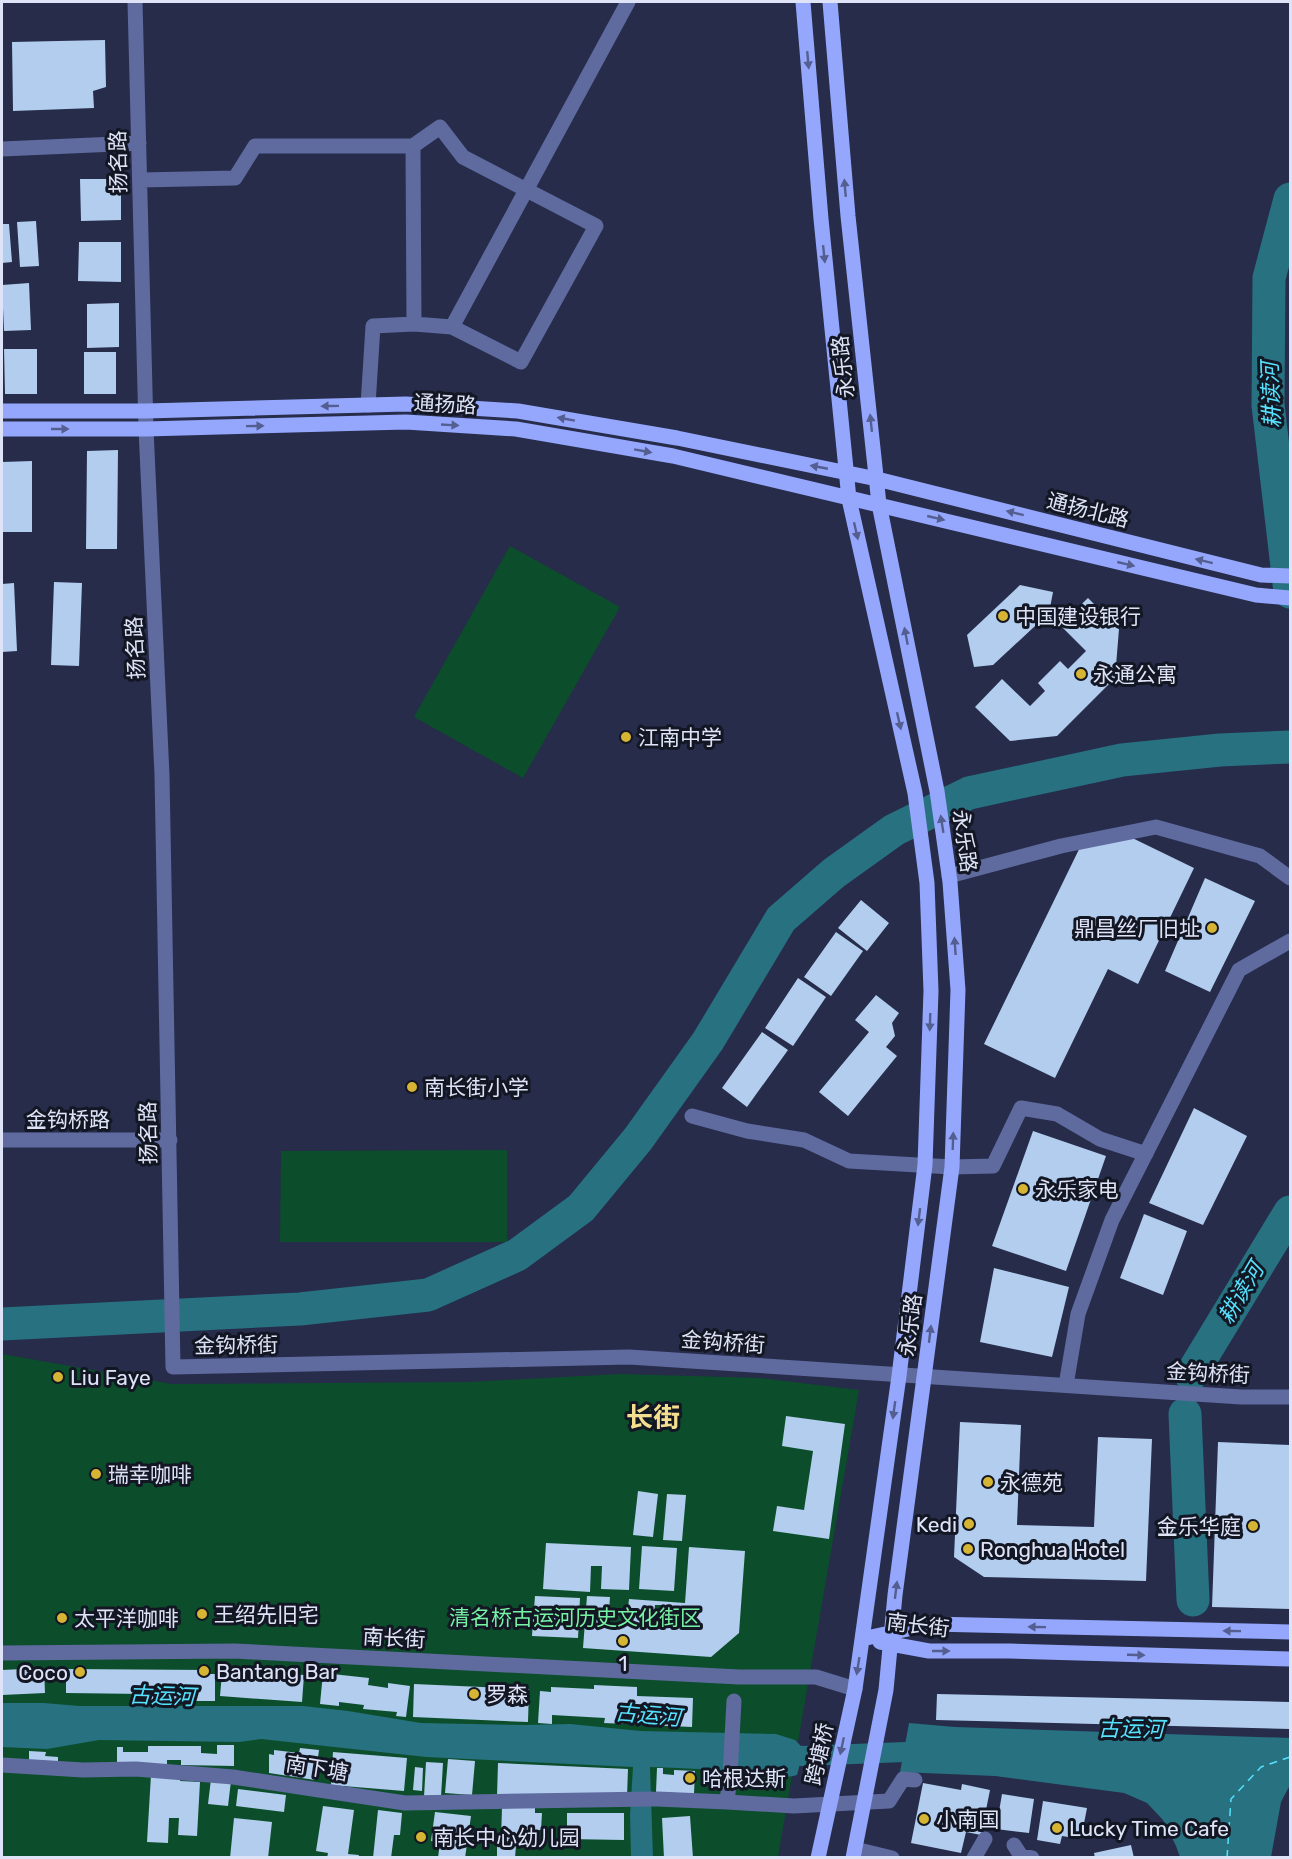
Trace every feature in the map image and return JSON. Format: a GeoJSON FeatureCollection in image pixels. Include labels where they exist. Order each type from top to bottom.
{"type":"FeatureCollection","features":[{"type":"Feature","properties":{"kind":"main road","name":"永乐路"},"geometry":{"type":"LineString","coordinates":[[803,2],[820,207],[849,499],[917,807],[927,883],[931,991],[925,1165],[899,1376],[855,1689]]}},
{"type":"Feature","properties":{"kind":"main road","name":"永乐路"},"geometry":{"type":"LineString","coordinates":[[830,2],[848,216],[879,504],[938,797],[949,876],[958,990],[952,1167],[886,1690],[854,1853]]}},
{"type":"Feature","properties":{"kind":"main road","name":"通扬路"},"geometry":{"type":"LineString","coordinates":[[2,411],[146,411],[406,404],[518,411],[677,438],[877,478]]}},
{"type":"Feature","properties":{"kind":"main road","name":"通扬路"},"geometry":{"type":"LineString","coordinates":[[2,429],[146,429],[406,422],[516,429],[673,456],[849,499],[879,504]]}},
{"type":"Feature","properties":{"kind":"main road","name":"通扬北路"},"geometry":{"type":"LineString","coordinates":[[877,478],[1261,575],[1290,576]]}},
{"type":"Feature","properties":{"kind":"main road","name":"通扬北路"},"geometry":{"type":"LineString","coordinates":[[879,504],[1256,595],[1290,598]]}},
{"type":"Feature","properties":{"kind":"main road","name":"南长街"},"geometry":{"type":"LineString","coordinates":[[862,1639],[891,1638],[931,1624],[1290,1632]]}},
{"type":"Feature","properties":{"kind":"main road","name":"南长街"},"geometry":{"type":"LineString","coordinates":[[891,1638],[929,1651],[1290,1659]]}},
{"type":"Feature","properties":{"kind":"main road","name":"跨塘桥"},"geometry":{"type":"LineString","coordinates":[[819,1857],[855,1689]]}},
{"type":"Feature","properties":{"kind":"street","name":"扬名路"},"geometry":{"type":"LineString","coordinates":[[135,2],[146,429],[162,775],[172,1346]]}},
{"type":"Feature","properties":{"kind":"street"},"geometry":{"type":"LineString","coordinates":[[452,327],[628,2]]}},
{"type":"Feature","properties":{"kind":"street"},"geometry":{"type":"LineString","coordinates":[[140,180],[234,178],[255,146],[413,146],[440,127],[463,157],[596,226],[521,362],[452,327],[414,324],[373,326],[368,405]]}},
{"type":"Feature","properties":{"kind":"street"},"geometry":{"type":"LineString","coordinates":[[2,149],[139,143]]}},
{"type":"Feature","properties":{"kind":"street"},"geometry":{"type":"LineString","coordinates":[[413,146],[414,324]]}},
{"type":"Feature","properties":{"kind":"street"},"geometry":{"type":"LineString","coordinates":[[949,876],[1061,846],[1156,827],[1260,856],[1290,878]]}},
{"type":"Feature","properties":{"kind":"street"},"geometry":{"type":"LineString","coordinates":[[1066,1385],[1078,1314],[1112,1220],[1239,970],[1290,941]]}},
{"type":"Feature","properties":{"kind":"street"},"geometry":{"type":"LineString","coordinates":[[692,1116],[747,1131],[804,1140],[849,1161],[952,1167],[993,1166],[1021,1108],[1058,1114],[1100,1139],[1146,1154]]}},
{"type":"Feature","properties":{"kind":"street","name":"金钩桥路"},"geometry":{"type":"LineString","coordinates":[[2,1140],[170,1140]]}},
{"type":"Feature","properties":{"kind":"street","name":"金钩桥街"},"geometry":{"type":"LineString","coordinates":[[172,1346],[173,1367],[629,1357],[1240,1397],[1290,1397]]}},
{"type":"Feature","properties":{"kind":"street","name":"南长街"},"geometry":{"type":"LineString","coordinates":[[2,1653],[234,1651],[739,1677],[816,1677],[855,1689]]}},
{"type":"Feature","properties":{"kind":"street"},"geometry":{"type":"LineString","coordinates":[[734,1701],[727,1802],[794,1806],[889,1801],[903,1779],[915,1780]]}},
{"type":"Feature","properties":{"kind":"street","name":"南下塘"},"geometry":{"type":"LineString","coordinates":[[2,1765],[83,1770],[136,1769],[232,1777],[405,1803],[654,1799],[727,1802]]}},
{"type":"Feature","properties":{"kind":"street"},"geometry":{"type":"LineString","coordinates":[[974,1857],[985,1839]]}},
{"type":"Feature","properties":{"kind":"street"},"geometry":{"type":"LineString","coordinates":[[854,1853],[892,1857]]}},
{"type":"Feature","properties":{"kind":"green space"},"geometry":{"type":"Polygon","coordinates":[[[510,546],[620,607],[523,778],[414,717],[510,546]]]}},
{"type":"Feature","properties":{"kind":"green space"},"geometry":{"type":"Polygon","coordinates":[[[507,1150],[507,1242],[280,1242],[281,1151],[507,1150]]]}},
{"type":"Feature","properties":{"kind":"green space","name":"清名桥古运河历史文化街区"},"geometry":{"type":"Polygon","coordinates":[[[2,1354],[172,1384],[470,1382],[620,1374],[760,1378],[859,1390],[778,1857],[2,1857],[2,1354]]]}},
{"type":"Feature","properties":{"kind":"shaded area"},"geometry":{"type":"Polygon","coordinates":[[[2,1703],[79,1706],[303,1706],[421,1723],[570,1724],[641,1731],[776,1734],[795,1740],[800,1745],[802,1756],[797,1775],[789,1777],[736,1771],[650,1767],[653,1857],[631,1857],[630,1816],[633,1767],[426,1757],[261,1739],[239,1742],[99,1740],[47,1749],[2,1747],[2,1703]]]}},
{"type":"Feature","properties":{"kind":"shaded area"},"geometry":{"type":"Polygon","coordinates":[[[909,1723],[955,1727],[1290,1738],[1290,1785],[1281,1802],[1271,1857],[1180,1857],[1163,1820],[1147,1803],[1124,1793],[995,1776],[900,1772],[909,1723]]]}},
{"type":"Feature","properties":{"kind":"building"},"geometry":{"type":"Polygon","coordinates":[[[105,40],[106,87],[93,91],[94,108],[13,111],[12,42],[105,40]]]}},
{"type":"Feature","properties":{"kind":"building"},"geometry":{"type":"Polygon","coordinates":[[[80,179],[121,179],[121,220],[81,221],[80,179]]]}},
{"type":"Feature","properties":{"kind":"building"},"geometry":{"type":"Polygon","coordinates":[[[36,221],[39,266],[20,267],[17,222],[36,221]]]}},
{"type":"Feature","properties":{"kind":"building"},"geometry":{"type":"Polygon","coordinates":[[[2,224],[9,224],[12,262],[2,263],[2,224]]]}},
{"type":"Feature","properties":{"kind":"building"},"geometry":{"type":"Polygon","coordinates":[[[79,242],[121,242],[121,282],[78,281],[79,242]]]}},
{"type":"Feature","properties":{"kind":"building"},"geometry":{"type":"Polygon","coordinates":[[[29,283],[31,330],[4,331],[2,285],[29,283]]]}},
{"type":"Feature","properties":{"kind":"building"},"geometry":{"type":"Polygon","coordinates":[[[119,303],[119,347],[87,348],[87,304],[119,303]]]}},
{"type":"Feature","properties":{"kind":"building"},"geometry":{"type":"Polygon","coordinates":[[[4,349],[37,349],[37,394],[5,394],[4,349]]]}},
{"type":"Feature","properties":{"kind":"building"},"geometry":{"type":"Polygon","coordinates":[[[84,352],[116,352],[116,394],[84,394],[84,352]]]}},
{"type":"Feature","properties":{"kind":"building"},"geometry":{"type":"Polygon","coordinates":[[[118,450],[117,549],[86,549],[87,451],[118,450]]]}},
{"type":"Feature","properties":{"kind":"building"},"geometry":{"type":"Polygon","coordinates":[[[32,461],[32,532],[2,532],[2,462],[32,461]]]}},
{"type":"Feature","properties":{"kind":"building"},"geometry":{"type":"Polygon","coordinates":[[[54,582],[82,583],[79,666],[51,665],[54,582]]]}},
{"type":"Feature","properties":{"kind":"building"},"geometry":{"type":"Polygon","coordinates":[[[14,583],[17,651],[2,652],[2,584],[14,583]]]}},
{"type":"Feature","properties":{"kind":"building"},"geometry":{"type":"Polygon","coordinates":[[[1020,585],[1053,592],[1049,613],[993,665],[974,667],[967,635],[1020,585]]]}},
{"type":"Feature","properties":{"kind":"building","name":"永通公寓"},"geometry":{"type":"Polygon","coordinates":[[[1088,598],[1119,629],[1115,678],[1057,736],[1010,741],[975,707],[1002,679],[1030,706],[1045,691],[1038,683],[1060,661],[1068,669],[1086,651],[1060,625],[1088,598]]]}},
{"type":"Feature","properties":{"kind":"building"},"geometry":{"type":"Polygon","coordinates":[[[1122,833],[1194,868],[1138,984],[1108,969],[1055,1078],[984,1044],[1085,837],[1122,833]]]}},
{"type":"Feature","properties":{"kind":"building"},"geometry":{"type":"Polygon","coordinates":[[[1205,878],[1255,901],[1210,992],[1165,971],[1205,878]]]}},
{"type":"Feature","properties":{"kind":"building"},"geometry":{"type":"Polygon","coordinates":[[[861,900],[889,923],[867,951],[838,928],[861,900]]]}},
{"type":"Feature","properties":{"kind":"building"},"geometry":{"type":"Polygon","coordinates":[[[836,932],[863,951],[831,996],[804,977],[836,932]]]}},
{"type":"Feature","properties":{"kind":"building"},"geometry":{"type":"Polygon","coordinates":[[[798,978],[826,997],[793,1046],[765,1028],[798,978]]]}},
{"type":"Feature","properties":{"kind":"building"},"geometry":{"type":"Polygon","coordinates":[[[876,995],[899,1013],[892,1023],[895,1036],[886,1047],[897,1056],[848,1116],[819,1092],[869,1032],[855,1020],[876,995]]]}},
{"type":"Feature","properties":{"kind":"building"},"geometry":{"type":"Polygon","coordinates":[[[762,1032],[788,1050],[747,1107],[722,1088],[762,1032]]]}},
{"type":"Feature","properties":{"kind":"building"},"geometry":{"type":"Polygon","coordinates":[[[1194,1108],[1247,1136],[1203,1225],[1149,1203],[1194,1108]]]}},
{"type":"Feature","properties":{"kind":"building"},"geometry":{"type":"Polygon","coordinates":[[[1033,1131],[1106,1156],[1066,1271],[992,1246],[1033,1131]]]}},
{"type":"Feature","properties":{"kind":"building"},"geometry":{"type":"Polygon","coordinates":[[[1144,1214],[1187,1231],[1163,1295],[1120,1278],[1144,1214]]]}},
{"type":"Feature","properties":{"kind":"building"},"geometry":{"type":"Polygon","coordinates":[[[994,1268],[1069,1287],[1052,1357],[980,1342],[994,1268]]]}},
{"type":"Feature","properties":{"kind":"building"},"geometry":{"type":"Polygon","coordinates":[[[786,1416],[845,1424],[829,1539],[773,1531],[777,1506],[804,1510],[813,1451],[782,1446],[786,1416]]]}},
{"type":"Feature","properties":{"kind":"building","name":"永德苑"},"geometry":{"type":"Polygon","coordinates":[[[960,1422],[1021,1425],[1017,1525],[1094,1527],[1098,1437],[1152,1439],[1146,1581],[984,1577],[954,1557],[960,1422]]]}},
{"type":"Feature","properties":{"kind":"building","name":"金乐华庭"},"geometry":{"type":"Polygon","coordinates":[[[1218,1442],[1290,1445],[1290,1609],[1212,1607],[1218,1442]]]}},
{"type":"Feature","properties":{"kind":"building"},"geometry":{"type":"Polygon","coordinates":[[[638,1491],[658,1494],[653,1537],[633,1535],[638,1491]]]}},
{"type":"Feature","properties":{"kind":"building"},"geometry":{"type":"Polygon","coordinates":[[[667,1494],[686,1495],[682,1541],[663,1540],[667,1494]]]}},
{"type":"Feature","properties":{"kind":"building"},"geometry":{"type":"Polygon","coordinates":[[[546,1543],[631,1547],[629,1590],[601,1589],[602,1566],[591,1566],[590,1592],[543,1589],[546,1543]]]}},
{"type":"Feature","properties":{"kind":"building"},"geometry":{"type":"Polygon","coordinates":[[[642,1546],[677,1548],[674,1591],[639,1589],[642,1546]]]}},
{"type":"Feature","properties":{"kind":"building"},"geometry":{"type":"Polygon","coordinates":[[[689,1547],[745,1551],[739,1633],[711,1657],[583,1648],[587,1596],[610,1597],[608,1625],[626,1626],[629,1599],[685,1603],[689,1547]],[[655,1605],[653,1628],[660,1629],[662,1605],[655,1605]]]}},
{"type":"Feature","properties":{"kind":"building"},"geometry":{"type":"Polygon","coordinates":[[[535,1596],[580,1598],[578,1638],[532,1636],[535,1596]]]}},
{"type":"Feature","properties":{"kind":"building"},"geometry":{"type":"Polygon","coordinates":[[[44,1668],[45,1693],[2,1695],[2,1670],[44,1668]]]}},
{"type":"Feature","properties":{"kind":"building"},"geometry":{"type":"Polygon","coordinates":[[[66,1669],[208,1670],[208,1674],[215,1674],[215,1701],[144,1701],[144,1694],[66,1693],[66,1669]]]}},
{"type":"Feature","properties":{"kind":"building"},"geometry":{"type":"Polygon","coordinates":[[[222,1673],[291,1678],[291,1674],[304,1675],[302,1702],[220,1696],[222,1673]]]}},
{"type":"Feature","properties":{"kind":"building"},"geometry":{"type":"Polygon","coordinates":[[[323,1673],[369,1678],[368,1685],[388,1688],[388,1683],[410,1686],[406,1717],[396,1716],[397,1712],[363,1709],[364,1705],[339,1702],[339,1706],[320,1704],[323,1673]]]}},
{"type":"Feature","properties":{"kind":"building"},"geometry":{"type":"Polygon","coordinates":[[[414,1684],[529,1689],[528,1722],[413,1717],[414,1684]]]}},
{"type":"Feature","properties":{"kind":"building"},"geometry":{"type":"Polygon","coordinates":[[[594,1685],[637,1687],[637,1696],[693,1698],[692,1727],[604,1723],[605,1718],[552,1715],[552,1724],[538,1723],[540,1691],[551,1692],[551,1687],[594,1689],[594,1685]]]}},
{"type":"Feature","properties":{"kind":"building"},"geometry":{"type":"Polygon","coordinates":[[[937,1694],[1290,1702],[1290,1729],[936,1720],[937,1694]]]}},
{"type":"Feature","properties":{"kind":"building"},"geometry":{"type":"Polygon","coordinates":[[[217,1745],[234,1745],[234,1766],[181,1765],[181,1760],[167,1760],[167,1767],[117,1762],[117,1747],[123,1747],[123,1752],[148,1752],[148,1746],[201,1746],[201,1753],[217,1754],[217,1745]]]}},
{"type":"Feature","properties":{"kind":"building"},"geometry":{"type":"Polygon","coordinates":[[[300,1748],[319,1750],[315,1780],[269,1773],[269,1754],[274,1755],[274,1750],[299,1753],[300,1748]]]}},
{"type":"Feature","properties":{"kind":"building"},"geometry":{"type":"Polygon","coordinates":[[[29,1751],[46,1752],[45,1756],[58,1757],[58,1764],[29,1765],[29,1751]]]}},
{"type":"Feature","properties":{"kind":"building"},"geometry":{"type":"Polygon","coordinates":[[[333,1752],[407,1758],[404,1791],[331,1785],[333,1752]]]}},
{"type":"Feature","properties":{"kind":"building"},"geometry":{"type":"Polygon","coordinates":[[[448,1759],[475,1761],[472,1795],[445,1793],[448,1759]]]}},
{"type":"Feature","properties":{"kind":"building"},"geometry":{"type":"Polygon","coordinates":[[[426,1762],[443,1763],[441,1797],[424,1797],[426,1762]]]}},
{"type":"Feature","properties":{"kind":"building"},"geometry":{"type":"Polygon","coordinates":[[[498,1763],[628,1769],[627,1797],[497,1796],[498,1763]]]}},
{"type":"Feature","properties":{"kind":"building"},"geometry":{"type":"Polygon","coordinates":[[[415,1767],[423,1768],[422,1791],[413,1790],[415,1767]]]}},
{"type":"Feature","properties":{"kind":"building"},"geometry":{"type":"Polygon","coordinates":[[[657,1768],[663,1768],[663,1774],[674,1775],[674,1770],[695,1771],[694,1794],[656,1792],[657,1768]]]}},
{"type":"Feature","properties":{"kind":"building"},"geometry":{"type":"Polygon","coordinates":[[[151,1775],[181,1776],[180,1781],[200,1782],[197,1836],[178,1835],[179,1818],[169,1818],[168,1843],[147,1842],[151,1775]]]}},
{"type":"Feature","properties":{"kind":"building"},"geometry":{"type":"Polygon","coordinates":[[[211,1779],[231,1781],[228,1806],[208,1804],[211,1779]]]}},
{"type":"Feature","properties":{"kind":"building"},"geometry":{"type":"Polygon","coordinates":[[[923,1783],[961,1790],[962,1784],[990,1790],[981,1835],[966,1832],[961,1853],[911,1843],[923,1783]]]}},
{"type":"Feature","properties":{"kind":"building"},"geometry":{"type":"Polygon","coordinates":[[[238,1789],[286,1795],[284,1812],[236,1806],[238,1789]]]}},
{"type":"Feature","properties":{"kind":"building"},"geometry":{"type":"Polygon","coordinates":[[[1002,1794],[1034,1799],[1029,1833],[996,1829],[1002,1794]]]}},
{"type":"Feature","properties":{"kind":"building"},"geometry":{"type":"Polygon","coordinates":[[[1043,1801],[1087,1808],[1081,1839],[1062,1836],[1060,1844],[1037,1840],[1043,1801]]]}},
{"type":"Feature","properties":{"kind":"building"},"geometry":{"type":"Polygon","coordinates":[[[323,1806],[354,1810],[348,1854],[359,1855],[358,1858],[327,1858],[328,1853],[316,1851],[323,1806]]]}},
{"type":"Feature","properties":{"kind":"building"},"geometry":{"type":"Polygon","coordinates":[[[502,1807],[535,1808],[535,1813],[542,1813],[541,1830],[535,1830],[534,1842],[501,1841],[502,1807]]]}},
{"type":"Feature","properties":{"kind":"building"},"geometry":{"type":"Polygon","coordinates":[[[378,1810],[402,1813],[400,1835],[394,1835],[391,1858],[373,1858],[378,1810]]]}},
{"type":"Feature","properties":{"kind":"building"},"geometry":{"type":"Polygon","coordinates":[[[435,1812],[471,1816],[465,1858],[438,1858],[440,1842],[431,1841],[435,1812]]]}},
{"type":"Feature","properties":{"kind":"building"},"geometry":{"type":"Polygon","coordinates":[[[567,1813],[624,1813],[624,1840],[567,1839],[567,1813]]]}},
{"type":"Feature","properties":{"kind":"building"},"geometry":{"type":"Polygon","coordinates":[[[690,1816],[693,1858],[664,1858],[662,1818],[690,1816]]]}},
{"type":"Feature","properties":{"kind":"building"},"geometry":{"type":"Polygon","coordinates":[[[234,1818],[272,1822],[268,1858],[230,1858],[234,1818]]]}},
{"type":"Feature","properties":{"kind":"building"},"geometry":{"type":"Polygon","coordinates":[[[497,1844],[516,1845],[515,1858],[497,1858],[497,1844]]]}},
{"type":"Feature","properties":{"kind":"building"},"geometry":{"type":"Polygon","coordinates":[[[1131,1845],[1134,1858],[1095,1858],[1094,1853],[1131,1845]]]}},
{"type":"Feature","properties":{"kind":"waterway","name":"耕读河"},"geometry":{"type":"LineString","coordinates":[[1290,199],[1269,278],[1268,405],[1290,592]]}},
{"type":"Feature","properties":{"kind":"waterway"},"geometry":{"type":"LineString","coordinates":[[2,1324],[300,1309],[428,1295],[517,1255],[581,1208],[638,1139],[708,1041],[781,919],[834,873],[894,830],[969,793],[1122,760],[1220,750],[1290,747]]}},
{"type":"Feature","properties":{"kind":"waterway","name":"耕读河"},"geometry":{"type":"LineString","coordinates":[[1191,1375],[1290,1212]]}},
{"type":"Feature","properties":{"kind":"waterway"},"geometry":{"type":"LineString","coordinates":[[1185,1414],[1193,1600]]}},
{"type":"Feature","properties":{"kind":"waterway","name":"古运河"},"geometry":{"type":"LineString","coordinates":[[778,1753],[802,1756],[931,1751]]}},
{"type":"Feature","properties":{"kind":"ferry route"},"geometry":{"type":"LineString","coordinates":[[1227,1858],[1231,1799],[1261,1767],[1290,1757]]}},
{"type":"Feature","properties":{"kind":"place","name":"中国建设银行"},"geometry":{"type":"Point","coordinates":[1003,616]}},
{"type":"Feature","properties":{"kind":"place","name":"永通公寓"},"geometry":{"type":"Point","coordinates":[1081,674]}},
{"type":"Feature","properties":{"kind":"place","name":"江南中学"},"geometry":{"type":"Point","coordinates":[626,737]}},
{"type":"Feature","properties":{"kind":"place","name":"鼎昌丝厂旧址"},"geometry":{"type":"Point","coordinates":[1212,928]}},
{"type":"Feature","properties":{"kind":"place","name":"南长街小学"},"geometry":{"type":"Point","coordinates":[412,1087]}},
{"type":"Feature","properties":{"kind":"place","name":"永乐家电"},"geometry":{"type":"Point","coordinates":[1023,1189]}},
{"type":"Feature","properties":{"kind":"place","name":"Liu Faye"},"geometry":{"type":"Point","coordinates":[58,1377]}},
{"type":"Feature","properties":{"kind":"place","name":"瑞幸咖啡"},"geometry":{"type":"Point","coordinates":[96,1474]}},
{"type":"Feature","properties":{"kind":"place","name":"永德苑"},"geometry":{"type":"Point","coordinates":[988,1482]}},
{"type":"Feature","properties":{"kind":"place","name":"Kedi"},"geometry":{"type":"Point","coordinates":[969,1524]}},
{"type":"Feature","properties":{"kind":"place","name":"金乐华庭"},"geometry":{"type":"Point","coordinates":[1253,1526]}},
{"type":"Feature","properties":{"kind":"place","name":"Ronghua Hotel"},"geometry":{"type":"Point","coordinates":[968,1549]}},
{"type":"Feature","properties":{"kind":"place","name":"王绍先旧宅"},"geometry":{"type":"Point","coordinates":[202,1614]}},
{"type":"Feature","properties":{"kind":"place","name":"太平洋咖啡"},"geometry":{"type":"Point","coordinates":[62,1618]}},
{"type":"Feature","properties":{"kind":"place","name":"1"},"geometry":{"type":"Point","coordinates":[623,1641]}},
{"type":"Feature","properties":{"kind":"place","name":"Bantang Bar"},"geometry":{"type":"Point","coordinates":[204,1671]}},
{"type":"Feature","properties":{"kind":"place","name":"Coco"},"geometry":{"type":"Point","coordinates":[80,1672]}},
{"type":"Feature","properties":{"kind":"place","name":"罗森"},"geometry":{"type":"Point","coordinates":[474,1694]}},
{"type":"Feature","properties":{"kind":"place","name":"哈根达斯"},"geometry":{"type":"Point","coordinates":[690,1778]}},
{"type":"Feature","properties":{"kind":"place","name":"小南国"},"geometry":{"type":"Point","coordinates":[924,1819]}},
{"type":"Feature","properties":{"kind":"place","name":"Lucky Time Cafe"},"geometry":{"type":"Point","coordinates":[1057,1828]}},
{"type":"Feature","properties":{"kind":"place","name":"南长中心幼儿园"},"geometry":{"type":"Point","coordinates":[421,1837]}},
{"type":"Feature","properties":{"kind":"district","name":"长街"},"geometry":{"type":"Point","coordinates":[653,1418]}}]}
